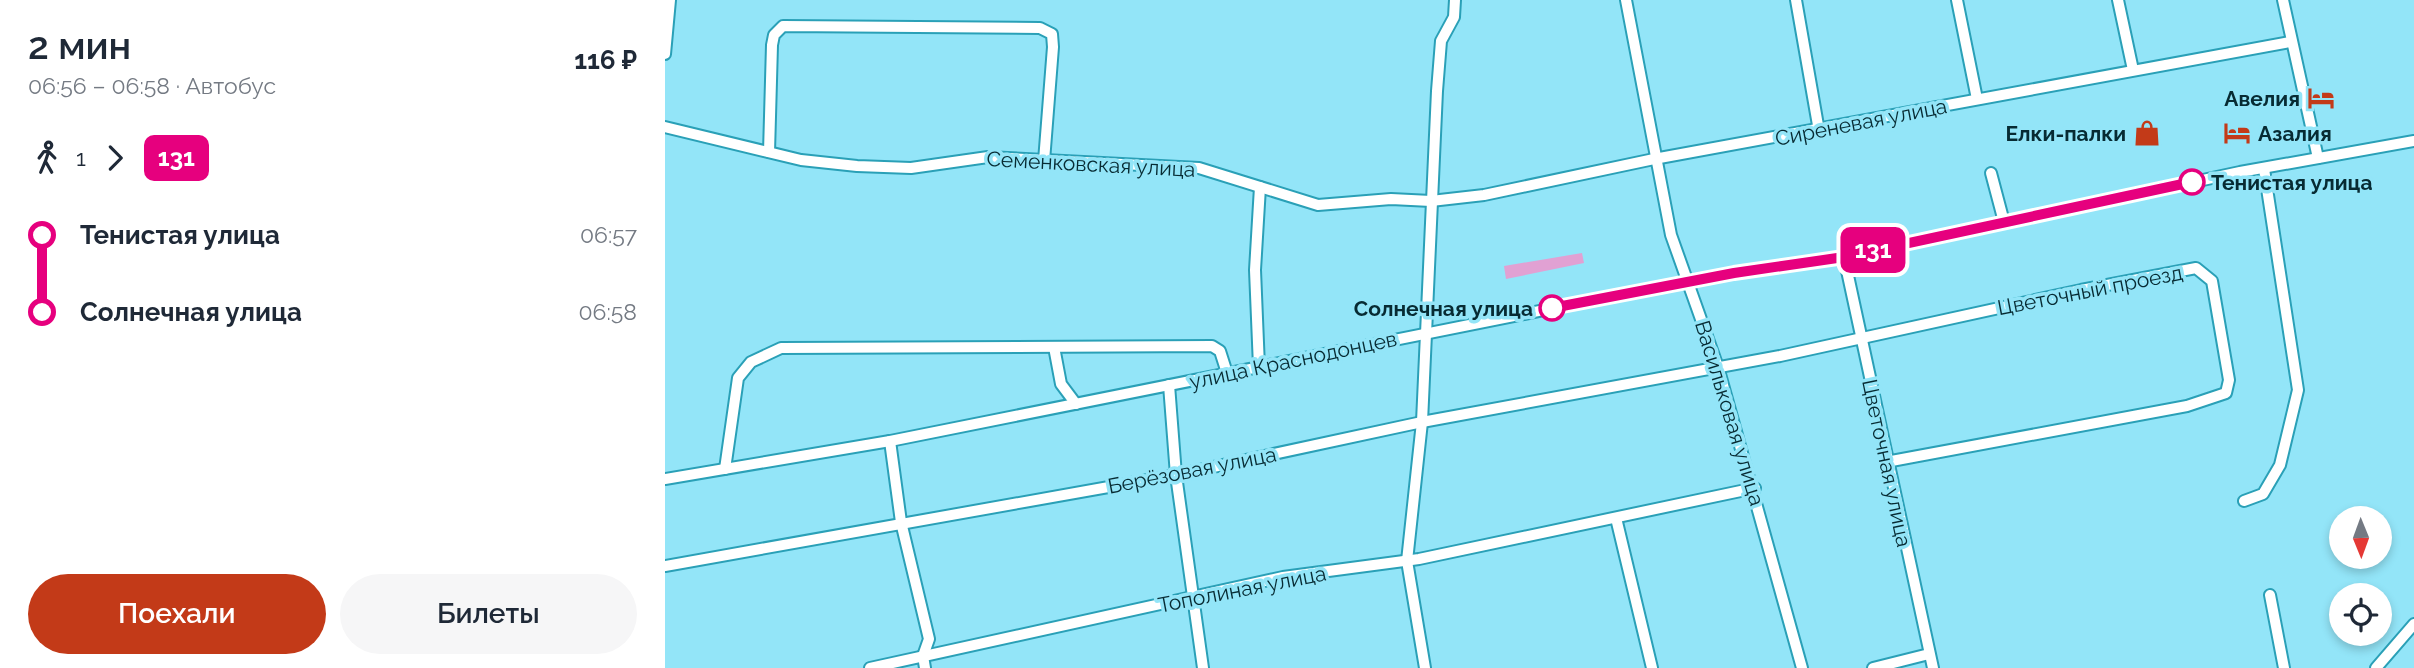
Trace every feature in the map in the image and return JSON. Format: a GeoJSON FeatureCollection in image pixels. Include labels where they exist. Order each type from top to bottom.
{"type":"FeatureCollection","features":[{"type":"Feature","properties":{"kind":"street"},"geometry":{"type":"LineString","coordinates":[[665,54],[670,0]]}},
{"type":"Feature","properties":{"kind":"street"},"geometry":{"type":"LineString","coordinates":[[1425,668],[1407,561],[1422,422],[1441,41],[1454,17],[1455,0]]}},
{"type":"Feature","properties":{"kind":"street"},"geometry":{"type":"LineString","coordinates":[[1626,0],[1654,159]]}},
{"type":"Feature","properties":{"kind":"street"},"geometry":{"type":"LineString","coordinates":[[1796,0],[1819,131]]}},
{"type":"Feature","properties":{"kind":"street"},"geometry":{"type":"LineString","coordinates":[[1957,0],[1977,99]]}},
{"type":"Feature","properties":{"kind":"street"},"geometry":{"type":"LineString","coordinates":[[2118,0],[2133,70]]}},
{"type":"Feature","properties":{"kind":"street"},"geometry":{"type":"LineString","coordinates":[[2283,0],[2318,158]]}},
{"type":"Feature","properties":{"kind":"street"},"geometry":{"type":"LineString","coordinates":[[769,152],[772,45],[774,35],[783,26],[1040,28],[1052,34],[1053,47],[1044,161]]}},
{"type":"Feature","properties":{"kind":"street","name":"Сиреневая улица"},"geometry":{"type":"LineString","coordinates":[[1431,201],[1484,195],[1654,159],[1819,131],[2290,41]]}},
{"type":"Feature","properties":{"kind":"street","name":"Семенковская улица"},"geometry":{"type":"LineString","coordinates":[[665,127],[801,160],[911,169],[988,157],[1199,168],[1318,205],[1391,199],[1431,201]]}},
{"type":"Feature","properties":{"kind":"street","name":"улица Краснодонцев"},"geometry":{"type":"LineString","coordinates":[[665,479],[890,441],[1734,273],[1844,257],[2318,158],[2414,141]]}},
{"type":"Feature","properties":{"kind":"street","name":"Васильковая улица"},"geometry":{"type":"LineString","coordinates":[[1654,159],[1671,235],[1718,367],[1755,488],[1803,668]]}},
{"type":"Feature","properties":{"kind":"street"},"geometry":{"type":"LineString","coordinates":[[2244,501],[2263,494],[2280,465],[2298,390],[2264,169]]}},
{"type":"Feature","properties":{"kind":"street"},"geometry":{"type":"LineString","coordinates":[[1991,173],[2004,222]]}},
{"type":"Feature","properties":{"kind":"street"},"geometry":{"type":"LineString","coordinates":[[1259,367],[1255,270],[1260,187]]}},
{"type":"Feature","properties":{"kind":"street","name":"Цветочная улица"},"geometry":{"type":"LineString","coordinates":[[1844,257],[1886,462],[1933,668]]}},
{"type":"Feature","properties":{"kind":"street","name":"Цветочный проезд"},"geometry":{"type":"LineString","coordinates":[[1718,367],[2196,268],[2212,281],[2229,380],[2226,393],[2187,406],[1886,462]]}},
{"type":"Feature","properties":{"kind":"street"},"geometry":{"type":"LineString","coordinates":[[725,469],[738,379],[751,362],[781,348],[1212,346],[1220,351],[1227,373]]}},
{"type":"Feature","properties":{"kind":"street"},"geometry":{"type":"LineString","coordinates":[[1054,347],[1061,384],[1076,404]]}},
{"type":"Feature","properties":{"kind":"street","name":"Берёзовая улица"},"geometry":{"type":"LineString","coordinates":[[665,566],[1176,475],[1422,422],[1718,367]]}},
{"type":"Feature","properties":{"kind":"street"},"geometry":{"type":"LineString","coordinates":[[1169,385],[1176,475],[1191,598],[1203,668]]}},
{"type":"Feature","properties":{"kind":"street"},"geometry":{"type":"LineString","coordinates":[[890,441],[901,522],[929,639],[923,656],[925,668]]}},
{"type":"Feature","properties":{"kind":"street","name":"Тополиная улица"},"geometry":{"type":"LineString","coordinates":[[870,668],[1283,577],[1407,561],[1755,488]]}},
{"type":"Feature","properties":{"kind":"street"},"geometry":{"type":"LineString","coordinates":[[1616,518],[1652,668]]}},
{"type":"Feature","properties":{"kind":"street"},"geometry":{"type":"LineString","coordinates":[[2270,596],[2284,668]]}},
{"type":"Feature","properties":{"kind":"street"},"geometry":{"type":"LineString","coordinates":[[2376,668],[2414,624]]}},
{"type":"Feature","properties":{"kind":"street"},"geometry":{"type":"LineString","coordinates":[[1873,668],[1929,654]]}},
{"type":"Feature","properties":{"kind":"shaded area"},"geometry":{"type":"Polygon","coordinates":[[[1582,253],[1584,263],[1506,279],[1504,266],[1582,253]]]}},
{"type":"Feature","properties":{"kind":"bus line","name":"131"},"geometry":{"type":"LineString","coordinates":[[1552,308],[1734,273],[1844,257],[2192,182]]}},
{"type":"Feature","properties":{"kind":"place","name":"Авелия"},"geometry":{"type":"Point","coordinates":[2321,98]}},
{"type":"Feature","properties":{"kind":"place","name":"Елки-палки"},"geometry":{"type":"Point","coordinates":[2147,133]}},
{"type":"Feature","properties":{"kind":"place","name":"Азалия"},"geometry":{"type":"Point","coordinates":[2237,133]}},
{"type":"Feature","properties":{"kind":"place","name":"Тенистая улица"},"geometry":{"type":"Point","coordinates":[2192,182]}},
{"type":"Feature","properties":{"kind":"place","name":"Солнечная улица"},"geometry":{"type":"Point","coordinates":[1552,308]}}]}
